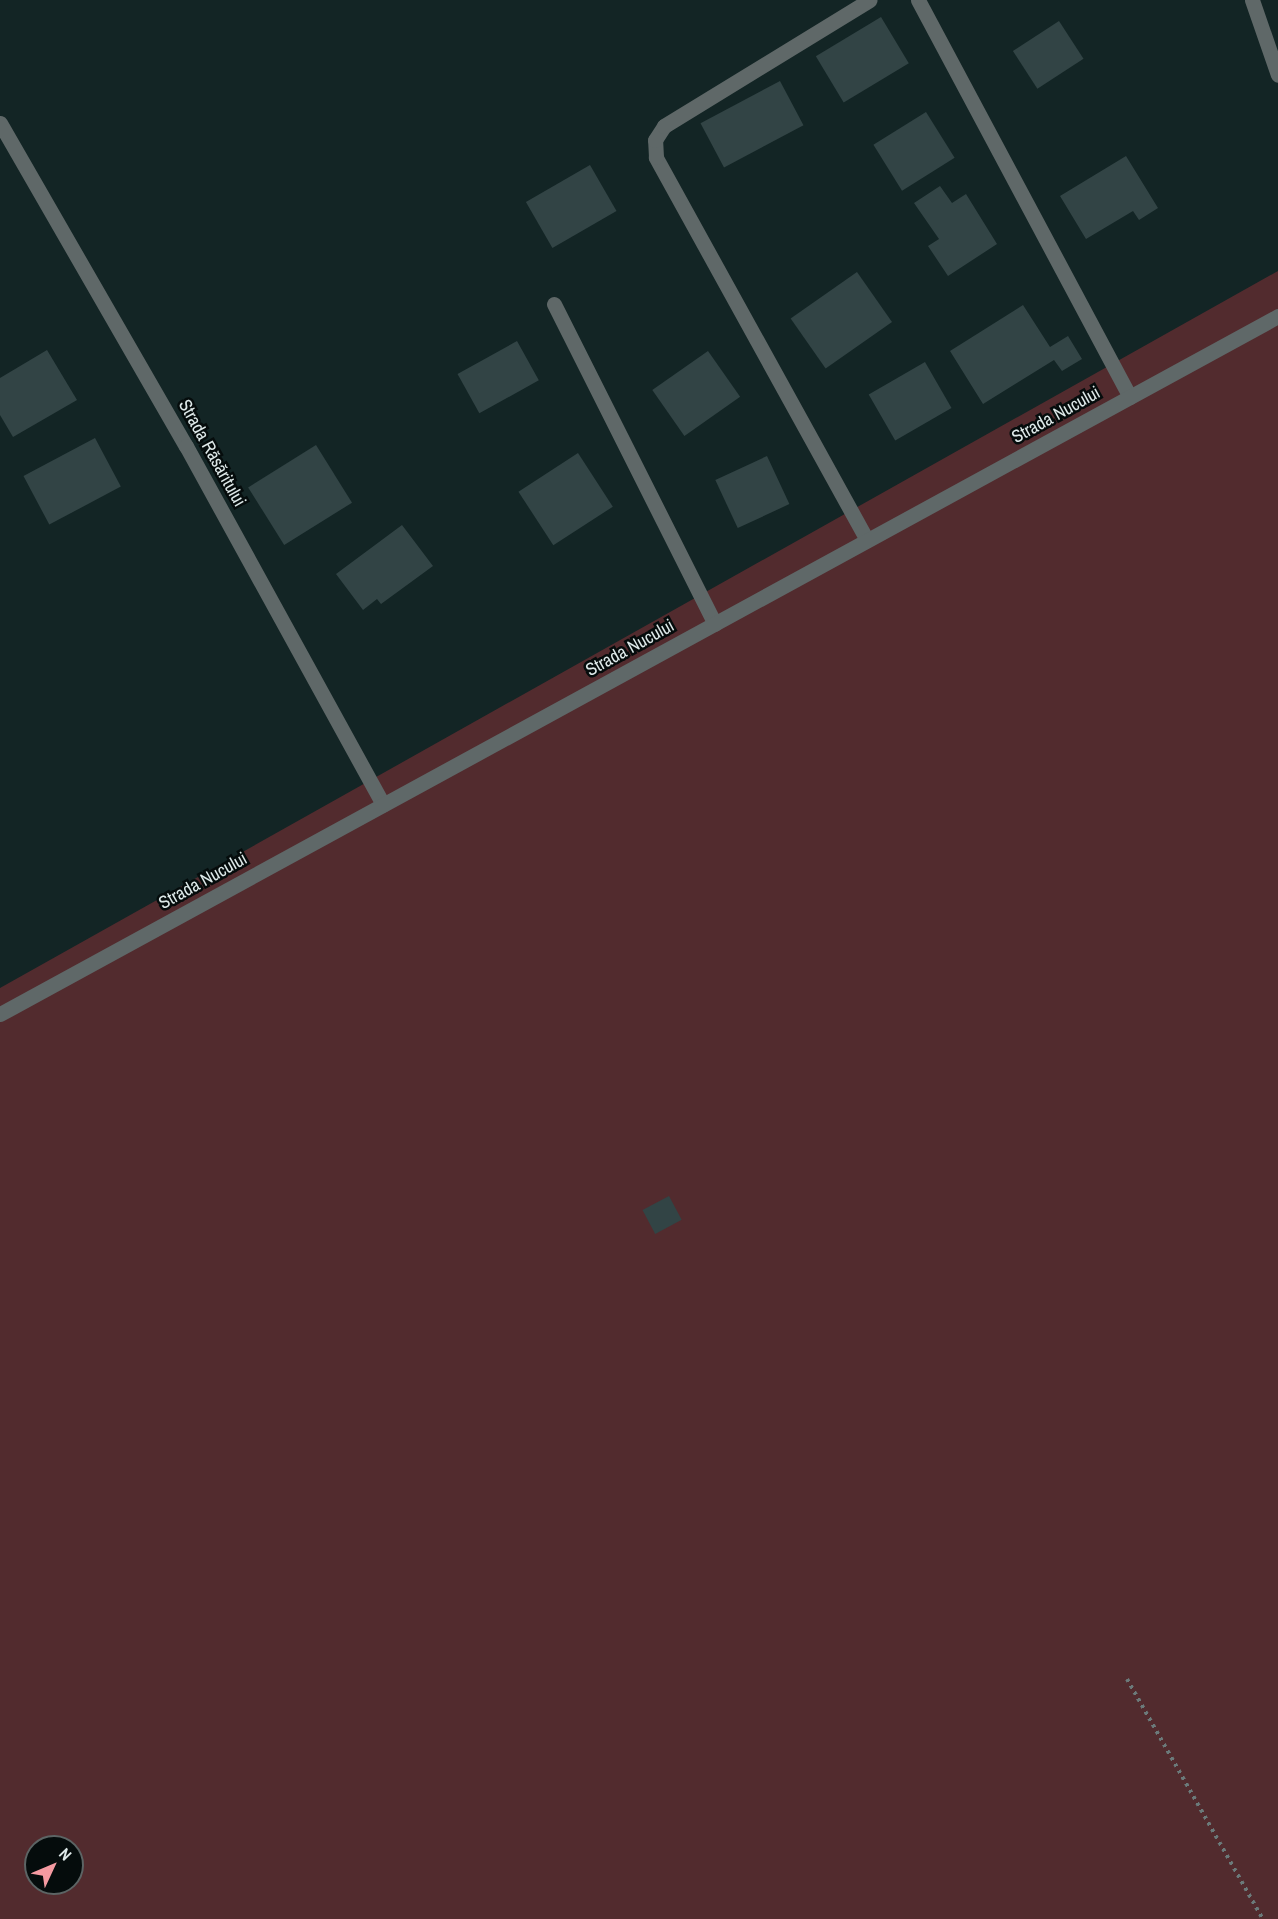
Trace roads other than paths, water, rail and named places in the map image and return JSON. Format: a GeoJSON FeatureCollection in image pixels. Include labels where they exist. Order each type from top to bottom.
{"type":"FeatureCollection","features":[{"type":"Feature","properties":{"kind":"street"},"geometry":{"type":"LineString","coordinates":[[867,540],[656,157],[655,140],[664,126],[870,0]]}},
{"type":"Feature","properties":{"kind":"street"},"geometry":{"type":"LineString","coordinates":[[918,0],[1130,397]]}},
{"type":"Feature","properties":{"kind":"street"},"geometry":{"type":"LineString","coordinates":[[1252,0],[1278,75]]}},
{"type":"Feature","properties":{"kind":"street","name":"Strada Răsăritului"},"geometry":{"type":"LineString","coordinates":[[0,123],[186,446],[383,805]]}},
{"type":"Feature","properties":{"kind":"street"},"geometry":{"type":"LineString","coordinates":[[554,303],[715,624]]}},
{"type":"Feature","properties":{"kind":"street","name":"Strada Nucului"},"geometry":{"type":"LineString","coordinates":[[0,1014],[1278,316]]}}]}
